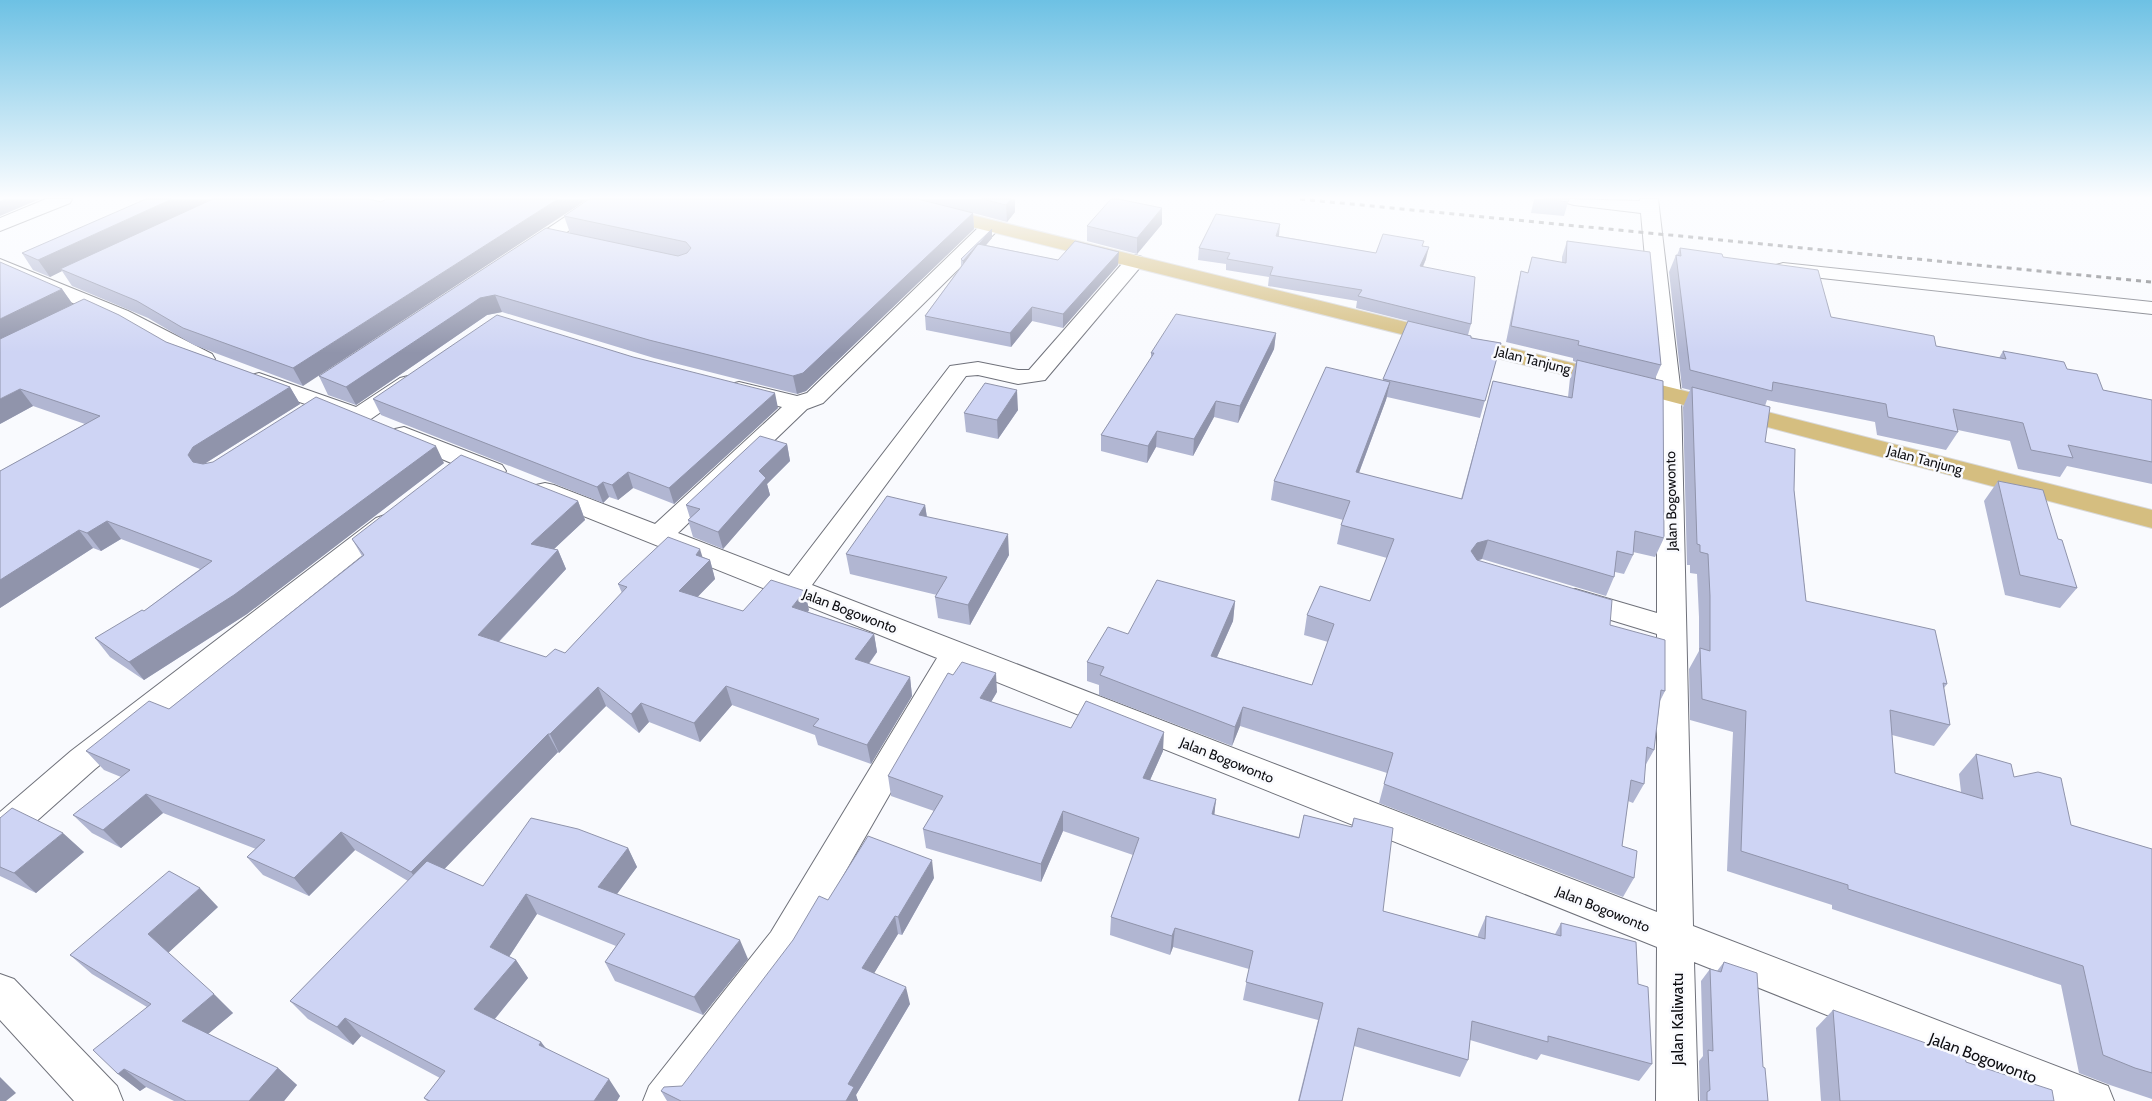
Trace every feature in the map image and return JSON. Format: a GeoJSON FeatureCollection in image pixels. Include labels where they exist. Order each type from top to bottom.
{"type":"FeatureCollection","features":[{"type":"Feature","properties":{"kind":"main road","name":"Jalan Tanjung"},"geometry":{"type":"LineString","coordinates":[[1089,250],[1669,394],[2152,519]]}},
{"type":"Feature","properties":{"kind":"street"},"geometry":{"type":"LineString","coordinates":[[509,263],[528,250]]}},
{"type":"Feature","properties":{"kind":"street"},"geometry":{"type":"LineString","coordinates":[[658,536],[799,404],[814,398],[966,250]]}},
{"type":"Feature","properties":{"kind":"street","name":"Jalan Bogowonto"},"geometry":{"type":"LineString","coordinates":[[1662,250],[1664,255],[1669,394],[1677,938]]}},
{"type":"Feature","properties":{"kind":"street"},"geometry":{"type":"LineString","coordinates":[[794,589],[958,371],[974,368],[1022,377],[1037,375],[1135,262]]}},
{"type":"Feature","properties":{"kind":"street","name":"Jalan Bogowonto"},"geometry":{"type":"LineString","coordinates":[[0,265],[49,287],[84,312],[139,325],[184,352],[360,416],[455,470],[658,536],[2093,1101]]}},
{"type":"Feature","properties":{"kind":"street"},"geometry":{"type":"LineString","coordinates":[[1764,266],[2152,308]]}},
{"type":"Feature","properties":{"kind":"street"},"geometry":{"type":"LineString","coordinates":[[49,287],[76,274]]}},
{"type":"Feature","properties":{"kind":"street"},"geometry":{"type":"LineString","coordinates":[[360,416],[424,372]]}},
{"type":"Feature","properties":{"kind":"street"},"geometry":{"type":"LineString","coordinates":[[719,383],[799,404]]}},
{"type":"Feature","properties":{"kind":"street"},"geometry":{"type":"LineString","coordinates":[[0,833],[83,760],[404,509]]}},
{"type":"Feature","properties":{"kind":"street"},"geometry":{"type":"LineString","coordinates":[[1554,593],[1672,628]]}},
{"type":"Feature","properties":{"kind":"street"},"geometry":{"type":"LineString","coordinates":[[664,1101],[784,944],[956,652]]}},
{"type":"Feature","properties":{"kind":"street","name":"Jalan Kaliwatu"},"geometry":{"type":"LineString","coordinates":[[1677,938],[1678,1101]]}},
{"type":"Feature","properties":{"kind":"street"},"geometry":{"type":"LineString","coordinates":[[0,992],[102,1101]]}},
{"type":"Feature","properties":{"kind":"building"},"geometry":{"type":"Polygon","coordinates":[[[28,250],[59,250],[38,260],[22,253],[28,250]]]}},
{"type":"Feature","properties":{"kind":"building"},"geometry":{"type":"Polygon","coordinates":[[[101,250],[477,250],[293,368],[183,328],[137,301],[60,269],[101,250]]]}},
{"type":"Feature","properties":{"kind":"building"},"geometry":{"type":"Polygon","coordinates":[[[512,250],[652,250],[678,256],[689,250],[933,250],[803,373],[793,376],[649,340],[495,295],[480,298],[346,387],[319,376],[512,250]]]}},
{"type":"Feature","properties":{"kind":"building"},"geometry":{"type":"Polygon","coordinates":[[[970,250],[972,250],[963,261],[961,259],[970,250]]]}},
{"type":"Feature","properties":{"kind":"building"},"geometry":{"type":"Polygon","coordinates":[[[973,250],[1010,250],[1058,260],[1067,250],[1119,252],[1063,314],[1032,307],[1010,333],[925,316],[973,250]]]}},
{"type":"Feature","properties":{"kind":"building"},"geometry":{"type":"Polygon","coordinates":[[[1214,250],[1361,250],[1376,253],[1377,250],[1427,250],[1420,266],[1475,277],[1471,324],[1358,296],[1362,290],[1270,275],[1273,267],[1227,259],[1230,253],[1214,250]]]}},
{"type":"Feature","properties":{"kind":"building"},"geometry":{"type":"Polygon","coordinates":[[[1567,250],[1650,252],[1661,365],[1578,345],[1579,341],[1511,326],[1521,271],[1528,273],[1532,257],[1566,263],[1567,250]]]}},
{"type":"Feature","properties":{"kind":"building"},"geometry":{"type":"Polygon","coordinates":[[[1680,250],[1697,250],[1722,254],[1723,257],[1818,270],[1831,317],[1934,336],[1936,346],[2006,359],[2003,351],[2064,362],[2067,369],[2097,374],[2103,390],[2152,400],[2152,462],[2068,445],[2073,458],[2031,450],[2023,423],[1953,409],[1958,432],[1888,417],[1886,404],[1773,382],[1772,391],[1690,370],[1676,255],[1681,256],[1680,250]]]}},
{"type":"Feature","properties":{"kind":"building"},"geometry":{"type":"Polygon","coordinates":[[[0,262],[62,289],[0,319],[0,262]]]}},
{"type":"Feature","properties":{"kind":"building"},"geometry":{"type":"Polygon","coordinates":[[[84,299],[119,315],[166,342],[290,387],[193,447],[188,455],[193,462],[203,464],[213,462],[316,397],[436,446],[234,595],[129,662],[95,638],[142,610],[144,611],[212,561],[107,521],[87,533],[79,530],[0,580],[0,471],[100,416],[20,389],[0,399],[0,339],[84,299]]]}},
{"type":"Feature","properties":{"kind":"building"},"geometry":{"type":"Polygon","coordinates":[[[1176,314],[1276,333],[1240,406],[1216,401],[1194,439],[1157,431],[1148,446],[1101,435],[1154,353],[1151,353],[1176,314]]]}},
{"type":"Feature","properties":{"kind":"building"},"geometry":{"type":"Polygon","coordinates":[[[497,315],[633,357],[775,393],[669,488],[628,472],[612,485],[603,482],[597,487],[373,399],[497,315]]]}},
{"type":"Feature","properties":{"kind":"building"},"geometry":{"type":"Polygon","coordinates":[[[1408,321],[1471,336],[1471,338],[1501,343],[1485,401],[1383,379],[1408,321]]]}},
{"type":"Feature","properties":{"kind":"building"},"geometry":{"type":"Polygon","coordinates":[[[1577,360],[1663,381],[1664,538],[1635,531],[1633,555],[1617,551],[1614,577],[1488,540],[1477,543],[1471,551],[1477,560],[1612,600],[1610,625],[1665,640],[1665,691],[1661,690],[1654,750],[1647,747],[1644,784],[1631,780],[1622,846],[1637,851],[1634,878],[1384,784],[1393,753],[1243,707],[1235,727],[1100,675],[1104,667],[1087,662],[1108,627],[1128,634],[1157,580],[1235,601],[1211,656],[1312,685],[1334,624],[1307,615],[1320,586],[1370,601],[1394,539],[1341,525],[1350,501],[1274,481],[1326,367],[1390,382],[1356,472],[1462,499],[1493,381],[1572,398],[1577,360]]]}},
{"type":"Feature","properties":{"kind":"building"},"geometry":{"type":"Polygon","coordinates":[[[985,383],[1017,390],[997,420],[964,413],[985,383]]]}},
{"type":"Feature","properties":{"kind":"building"},"geometry":{"type":"Polygon","coordinates":[[[1692,387],[1770,407],[1765,442],[1795,449],[1794,490],[1806,601],[1935,630],[1947,684],[1943,683],[1950,725],[1890,710],[1895,773],[1983,799],[1976,754],[2011,764],[2014,777],[2038,772],[2061,778],[2071,825],[2152,849],[2152,1073],[2103,1055],[2083,966],[1848,889],[1848,885],[1741,851],[1746,711],[1702,699],[1700,648],[1710,651],[1710,596],[1708,554],[1700,552],[1700,545],[1697,544],[1692,387]]]}},
{"type":"Feature","properties":{"kind":"building"},"geometry":{"type":"Polygon","coordinates":[[[760,436],[787,444],[759,471],[766,478],[718,532],[688,520],[700,509],[686,505],[760,436]]]}},
{"type":"Feature","properties":{"kind":"building"},"geometry":{"type":"Polygon","coordinates":[[[461,455],[578,501],[531,544],[558,550],[478,635],[546,657],[555,649],[565,653],[627,587],[618,584],[668,537],[700,549],[696,555],[710,560],[679,591],[743,611],[771,580],[805,591],[792,607],[874,634],[855,659],[910,677],[867,745],[813,726],[819,719],[726,686],[694,723],[641,703],[631,714],[598,687],[548,734],[411,872],[341,832],[294,878],[247,857],[265,840],[146,794],[103,830],[73,815],[130,770],[86,751],[149,701],[169,709],[364,555],[352,539],[461,455]]]}},
{"type":"Feature","properties":{"kind":"building"},"geometry":{"type":"Polygon","coordinates":[[[1998,481],[2043,490],[2058,539],[2062,540],[2077,588],[2020,575],[1998,481]]]}},
{"type":"Feature","properties":{"kind":"building"},"geometry":{"type":"Polygon","coordinates":[[[887,496],[925,505],[919,515],[1008,534],[968,605],[935,597],[947,577],[846,554],[887,496]]]}},
{"type":"Feature","properties":{"kind":"building"},"geometry":{"type":"Polygon","coordinates":[[[962,662],[996,673],[980,698],[1071,728],[1086,701],[1164,732],[1143,778],[1216,799],[1212,814],[1299,838],[1304,815],[1352,827],[1354,818],[1393,828],[1383,911],[1485,939],[1486,916],[1561,936],[1561,923],[1636,942],[1638,984],[1648,987],[1652,1064],[1548,1036],[1548,1042],[1472,1021],[1468,1060],[1358,1028],[1342,1101],[1299,1101],[1323,1003],[1246,982],[1253,951],[1175,928],[1172,936],[1111,917],[1139,838],[1063,811],[1041,864],[923,829],[943,796],[888,776],[948,673],[953,675],[962,662]]]}},
{"type":"Feature","properties":{"kind":"building"},"geometry":{"type":"Polygon","coordinates":[[[12,808],[63,833],[14,873],[0,867],[0,818],[12,808]]]}},
{"type":"Feature","properties":{"kind":"building"},"geometry":{"type":"Polygon","coordinates":[[[531,818],[578,829],[628,848],[598,887],[740,940],[694,997],[605,962],[625,934],[526,894],[490,947],[516,960],[474,1009],[541,1042],[539,1045],[609,1079],[594,1101],[430,1101],[424,1098],[445,1071],[345,1018],[337,1027],[290,1001],[427,861],[483,886],[531,818]]]}},
{"type":"Feature","properties":{"kind":"building"},"geometry":{"type":"Polygon","coordinates":[[[868,836],[932,860],[898,917],[895,916],[862,968],[906,987],[848,1084],[854,1087],[846,1101],[681,1101],[661,1091],[664,1087],[682,1086],[793,940],[819,896],[828,900],[868,836]]]}},
{"type":"Feature","properties":{"kind":"building"},"geometry":{"type":"Polygon","coordinates":[[[169,871],[200,888],[148,934],[214,994],[182,1021],[278,1068],[249,1101],[186,1101],[124,1069],[118,1074],[93,1050],[151,1004],[70,955],[169,871]]]}},
{"type":"Feature","properties":{"kind":"building"},"geometry":{"type":"Polygon","coordinates":[[[1724,962],[1757,973],[1763,1067],[1765,1068],[1768,1101],[1707,1101],[1707,1092],[1710,1090],[1708,1050],[1713,1051],[1710,969],[1721,972],[1724,962]]]}},
{"type":"Feature","properties":{"kind":"building"},"geometry":{"type":"Polygon","coordinates":[[[1833,1010],[1965,1057],[1966,1062],[2052,1090],[2054,1101],[1840,1101],[1833,1010]]]}},
{"type":"Feature","properties":{"kind":"railway"},"geometry":{"type":"LineString","coordinates":[[1827,250],[2152,282]]}}]}
